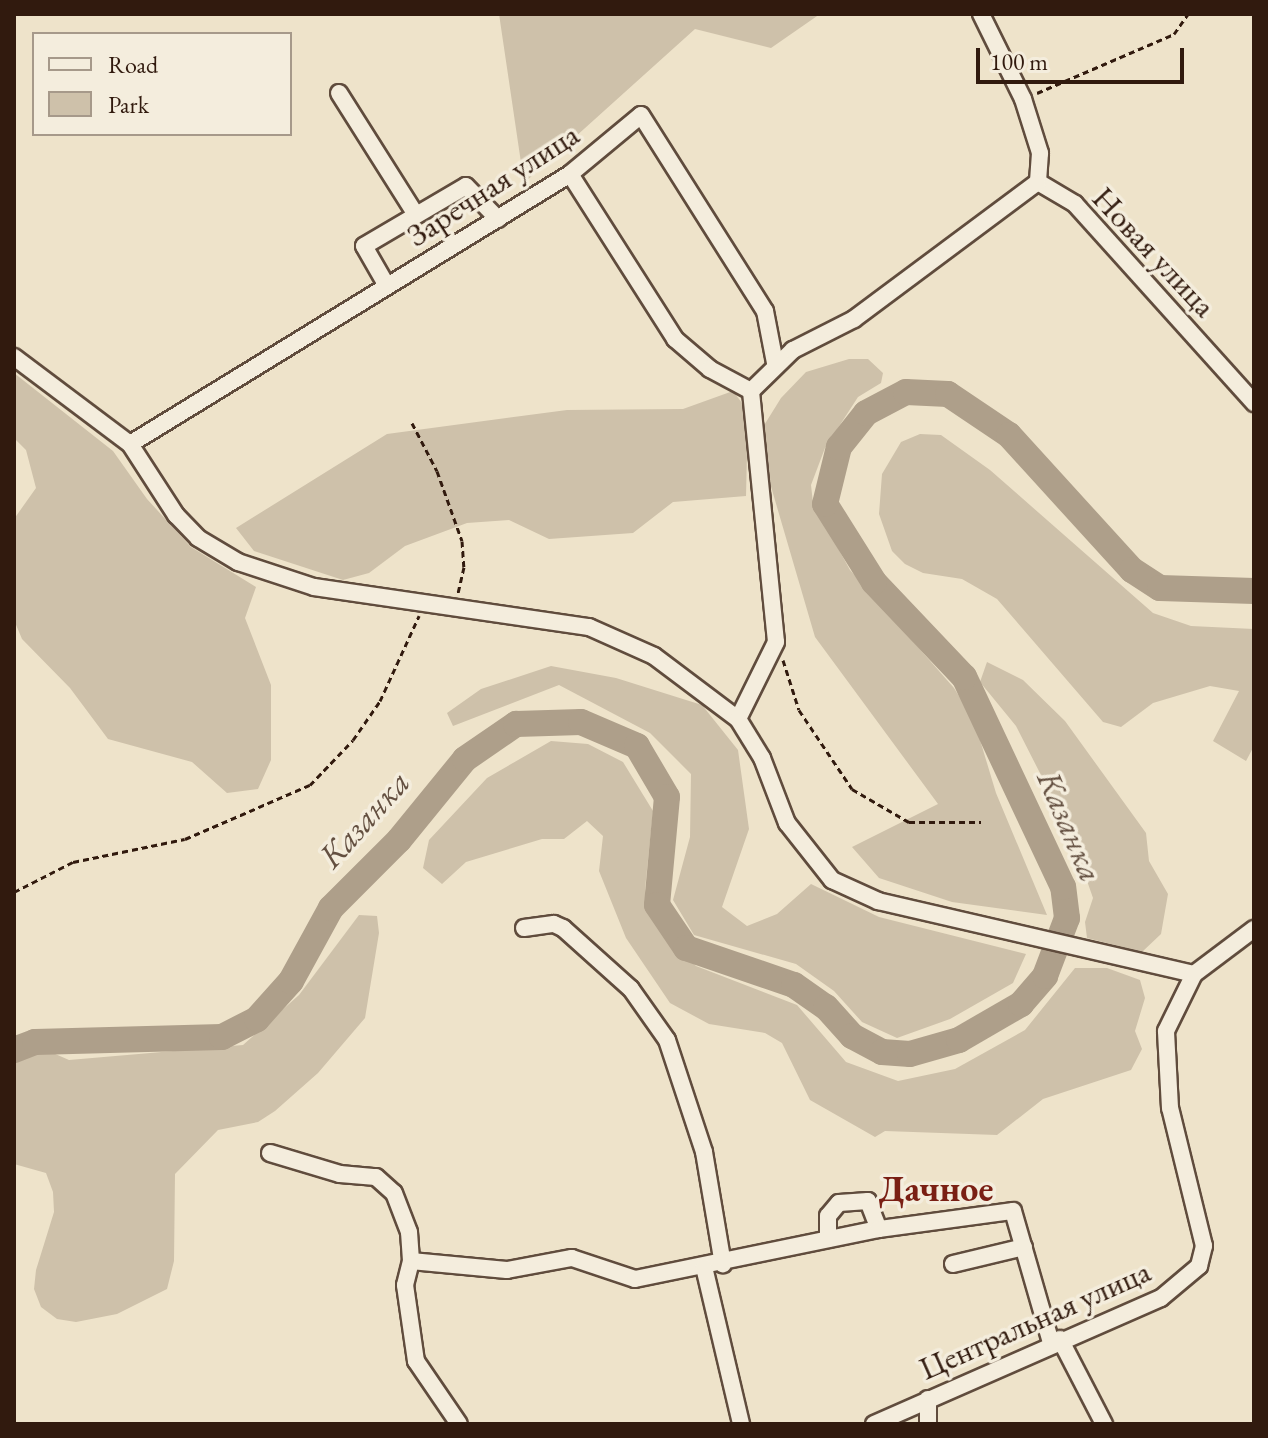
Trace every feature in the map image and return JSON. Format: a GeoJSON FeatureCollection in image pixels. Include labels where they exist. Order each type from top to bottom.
{"type":"FeatureCollection","features":[{"type":"Feature","properties":{"kind":"street"},"geometry":{"type":"LineString","coordinates":[[738,719],[776,642],[751,391],[775,363],[854,319],[1038,182],[1040,153],[1023,99],[981,14]]}},
{"type":"Feature","properties":{"kind":"street"},"geometry":{"type":"LineString","coordinates":[[339,93],[416,215]]}},
{"type":"Feature","properties":{"kind":"street","name":"Заречная улица"},"geometry":{"type":"LineString","coordinates":[[130,444],[570,174],[641,115],[760,301],[775,363]]}},
{"type":"Feature","properties":{"kind":"street"},"geometry":{"type":"LineString","coordinates":[[570,174],[675,339],[710,369],[751,391]]}},
{"type":"Feature","properties":{"kind":"street","name":"Новая улица"},"geometry":{"type":"LineString","coordinates":[[1038,182],[1075,204],[1254,403]]}},
{"type":"Feature","properties":{"kind":"street"},"geometry":{"type":"LineString","coordinates":[[387,286],[364,246],[466,186],[498,219]]}},
{"type":"Feature","properties":{"kind":"street"},"geometry":{"type":"LineString","coordinates":[[14,357],[130,444],[176,515],[198,538],[238,562],[314,587],[589,627],[654,656],[738,719],[762,758],[787,823],[832,880],[878,901],[1194,974],[1254,929]]}},
{"type":"Feature","properties":{"kind":"street"},"geometry":{"type":"LineString","coordinates":[[524,928],[554,924],[563,928],[631,989],[667,1040],[704,1152],[723,1264]]}},
{"type":"Feature","properties":{"kind":"street","name":"Центральная улица"},"geometry":{"type":"LineString","coordinates":[[874,1424],[1056,1341],[1161,1298],[1199,1266],[1204,1246],[1165,1073],[1166,1031],[1194,974]]}},
{"type":"Feature","properties":{"kind":"street"},"geometry":{"type":"LineString","coordinates":[[270,1153],[340,1174],[376,1177],[394,1193],[409,1232],[411,1261],[405,1285],[416,1361],[459,1424]]}},
{"type":"Feature","properties":{"kind":"street"},"geometry":{"type":"LineString","coordinates":[[828,1239],[828,1216],[839,1203],[868,1201],[879,1229]]}},
{"type":"Feature","properties":{"kind":"street"},"geometry":{"type":"LineString","coordinates":[[411,1261],[507,1270],[572,1258],[635,1279],[723,1264],[879,1229],[1013,1211],[1056,1341],[1104,1424]]}},
{"type":"Feature","properties":{"kind":"street"},"geometry":{"type":"LineString","coordinates":[[953,1264],[1024,1247]]}},
{"type":"Feature","properties":{"kind":"street"},"geometry":{"type":"LineString","coordinates":[[704,1267],[741,1424]]}},
{"type":"Feature","properties":{"kind":"street"},"geometry":{"type":"LineString","coordinates":[[928,1399],[928,1424]]}},
{"type":"Feature","properties":{"kind":"path"},"geometry":{"type":"LineString","coordinates":[[1023,99],[1174,34],[1188,14]]}},
{"type":"Feature","properties":{"kind":"path"},"geometry":{"type":"LineString","coordinates":[[412,423],[437,471],[462,541],[464,567],[454,608]]}},
{"type":"Feature","properties":{"kind":"path"},"geometry":{"type":"LineString","coordinates":[[14,892],[73,862],[185,839],[310,785],[353,740],[380,701],[415,631],[422,604]]}},
{"type":"Feature","properties":{"kind":"path"},"geometry":{"type":"LineString","coordinates":[[776,642],[799,710],[852,789],[909,822],[981,822]]}},
{"type":"Feature","properties":{"kind":"green space"},"geometry":{"type":"Polygon","coordinates":[[[499,14],[820,14],[771,48],[695,29],[524,183],[499,14]]]}},
{"type":"Feature","properties":{"kind":"green space"},"geometry":{"type":"Polygon","coordinates":[[[849,359],[868,359],[883,373],[881,383],[858,397],[825,448],[811,485],[813,503],[850,570],[954,688],[974,720],[996,793],[1047,915],[952,902],[879,878],[852,847],[938,804],[815,637],[765,466],[763,427],[781,398],[806,372],[849,359]]]}},
{"type":"Feature","properties":{"kind":"green space"},"geometry":{"type":"Polygon","coordinates":[[[14,373],[113,451],[147,499],[191,547],[256,587],[245,618],[271,685],[271,760],[258,789],[227,793],[192,762],[108,739],[70,688],[22,639],[14,620],[14,519],[36,488],[26,450],[14,438],[14,373]]]}},
{"type":"Feature","properties":{"kind":"green space"},"geometry":{"type":"Polygon","coordinates":[[[733,391],[748,411],[746,496],[673,502],[633,533],[549,539],[509,520],[467,523],[405,546],[369,573],[343,580],[254,551],[236,528],[387,434],[567,410],[683,409],[733,391]]]}},
{"type":"Feature","properties":{"kind":"green space"},"geometry":{"type":"Polygon","coordinates":[[[920,434],[941,435],[990,470],[1153,613],[1191,626],[1254,629],[1254,746],[1246,761],[1213,741],[1239,691],[1210,686],[1153,703],[1121,727],[1103,722],[997,599],[962,579],[923,573],[905,564],[892,551],[879,514],[882,474],[901,442],[920,434]]]}},
{"type":"Feature","properties":{"kind":"green space"},"geometry":{"type":"Polygon","coordinates":[[[987,662],[1023,680],[1065,721],[1146,833],[1149,861],[1168,894],[1161,934],[1142,952],[1087,938],[1085,922],[1093,898],[1070,832],[1016,726],[980,682],[987,662]]]}},
{"type":"Feature","properties":{"kind":"green space"},"geometry":{"type":"Polygon","coordinates":[[[551,666],[616,678],[702,705],[738,750],[749,829],[722,907],[747,926],[777,914],[811,884],[879,917],[1026,954],[1013,983],[950,1019],[897,1038],[862,1022],[834,991],[796,964],[694,935],[673,900],[690,837],[691,774],[650,733],[559,685],[453,726],[447,713],[481,689],[551,666]]]}},
{"type":"Feature","properties":{"kind":"green space"},"geometry":{"type":"Polygon","coordinates":[[[551,741],[588,744],[623,762],[653,811],[645,889],[647,909],[657,925],[696,966],[797,1005],[846,1062],[898,1081],[955,1069],[1025,1030],[1075,968],[1107,968],[1140,980],[1145,998],[1135,1031],[1142,1049],[1131,1070],[1043,1099],[997,1135],[885,1131],[875,1137],[810,1100],[782,1043],[765,1033],[709,1024],[670,1003],[626,938],[599,871],[603,836],[587,821],[564,839],[542,839],[466,862],[442,884],[423,868],[429,840],[487,778],[551,741]]]}},
{"type":"Feature","properties":{"kind":"green space"},"geometry":{"type":"Polygon","coordinates":[[[359,915],[377,916],[379,933],[365,1018],[318,1073],[275,1111],[258,1122],[218,1130],[175,1174],[174,1261],[167,1289],[117,1314],[76,1322],[57,1319],[41,1307],[34,1289],[36,1270],[54,1212],[53,1192],[46,1173],[14,1164],[14,1036],[69,1060],[243,1045],[299,995],[359,915]]]}},
{"type":"Feature","properties":{"kind":"waterway","name":"Казанка"},"geometry":{"type":"LineString","coordinates":[[14,1050],[35,1042],[222,1037],[257,1019],[291,981],[331,908],[399,840],[465,759],[516,724],[581,722],[637,746],[667,797],[657,905],[686,948],[794,985],[826,1007],[852,1036],[882,1052],[910,1054],[959,1040],[1021,1004],[1045,976],[1067,918],[1063,887],[964,677],[874,582],[825,504],[839,447],[866,413],[906,392],[948,394],[1009,435],[1132,570],[1160,588],[1254,591]]}},
{"type":"Feature","properties":{"kind":"district","name":"Дачное"},"geometry":{"type":"Point","coordinates":[936,1189]}}]}
